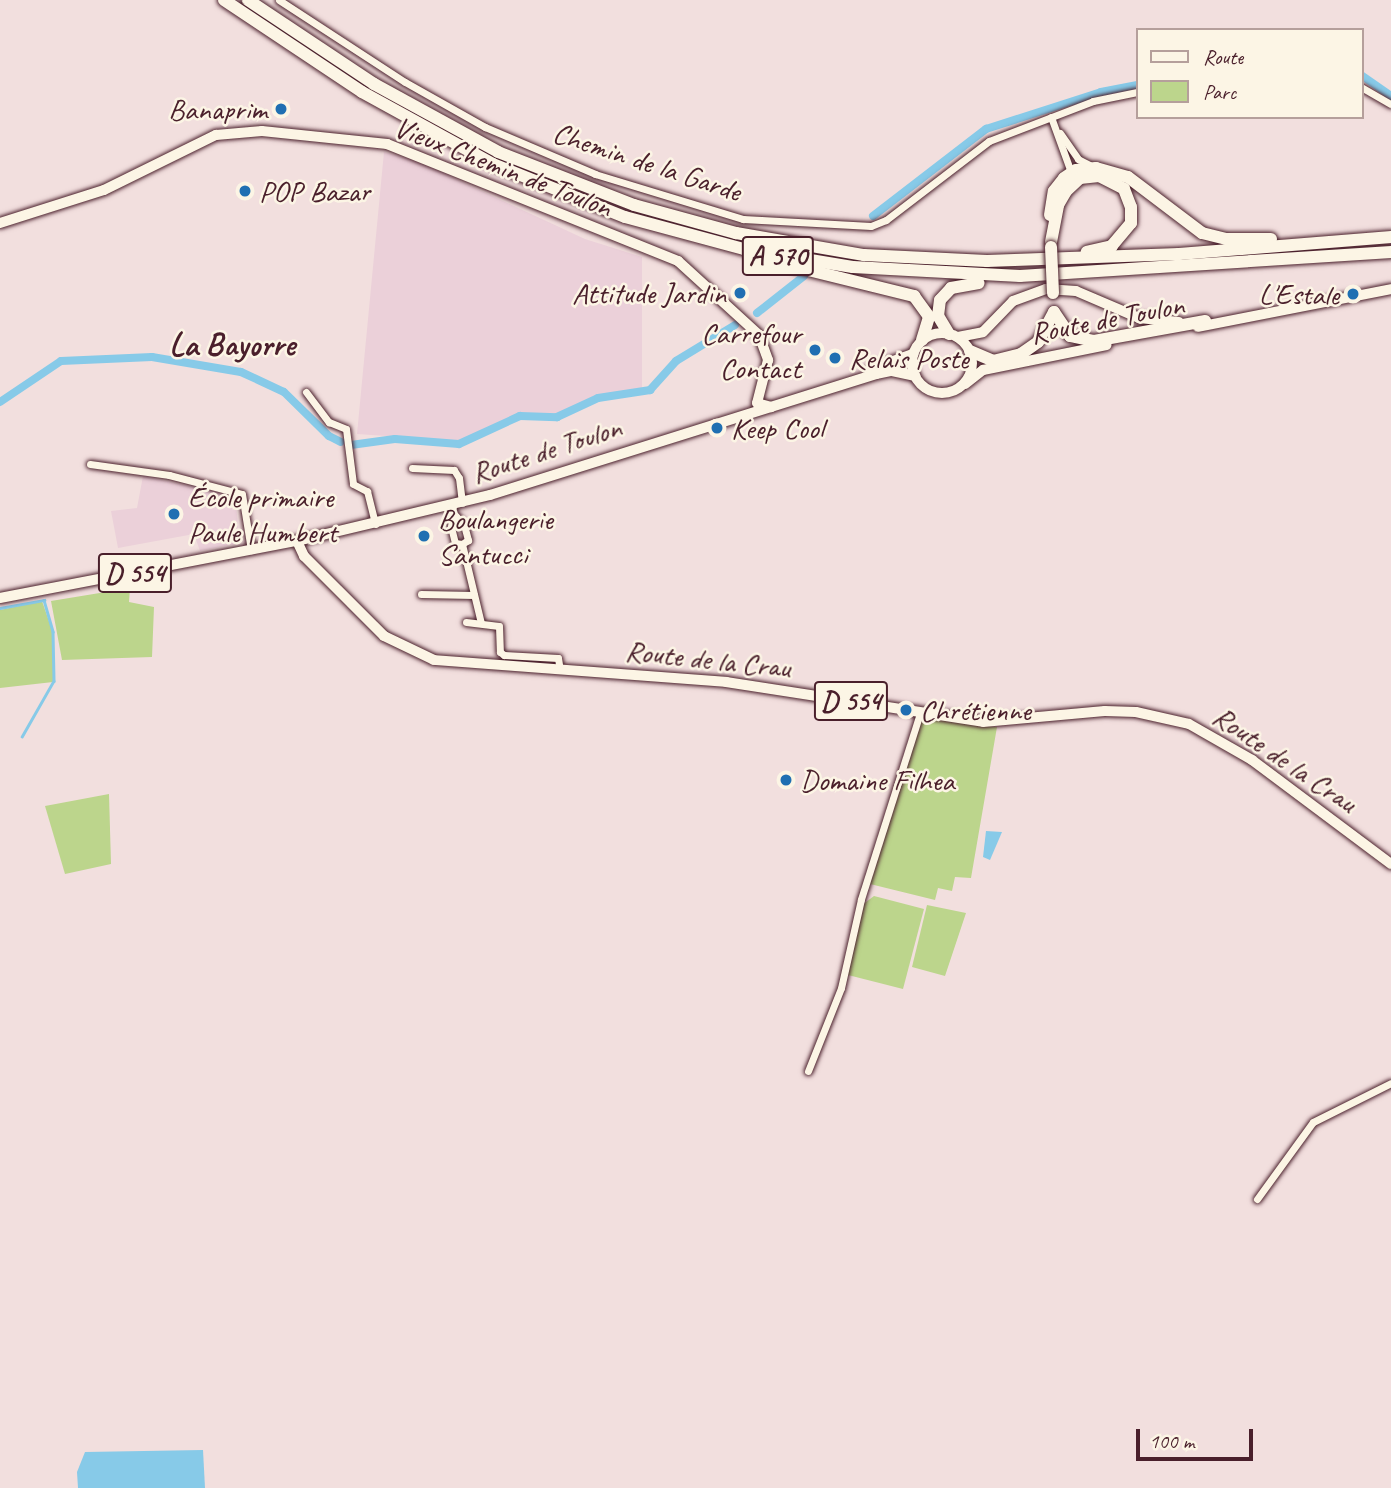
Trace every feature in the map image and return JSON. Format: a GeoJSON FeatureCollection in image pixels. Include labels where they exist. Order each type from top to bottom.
{"type":"FeatureCollection","features":[{"type":"Feature","properties":{"kind":"highway","name":"A 570"},"geometry":{"type":"LineString","coordinates":[[224,0],[362,92],[435,134],[548,188],[668,231],[803,260],[969,276],[1113,272],[1391,252]]}},
{"type":"Feature","properties":{"kind":"highway","name":"A 570"},"geometry":{"type":"LineString","coordinates":[[248,0],[374,84],[498,152],[634,205],[736,233],[864,256],[987,261],[1179,254],[1391,237]]}},
{"type":"Feature","properties":{"kind":"highway"},"geometry":{"type":"LineString","coordinates":[[1014,362],[1042,344],[1054,312],[1051,200],[1076,171],[1096,168],[1128,177],[1189,225],[1213,236],[1258,239],[1391,232]]}},
{"type":"Feature","properties":{"kind":"highway"},"geometry":{"type":"LineString","coordinates":[[736,233],[958,255],[1069,254],[1112,246],[1131,223],[1128,197],[1109,179],[1076,171]]}},
{"type":"Feature","properties":{"kind":"highway"},"geometry":{"type":"LineString","coordinates":[[1051,244],[1058,205],[1076,171]]}},
{"type":"Feature","properties":{"kind":"highway"},"geometry":{"type":"LineString","coordinates":[[668,231],[719,249],[906,291],[927,312],[922,340]]}},
{"type":"Feature","properties":{"kind":"highway"},"geometry":{"type":"LineString","coordinates":[[954,335],[941,323],[938,307],[944,293],[961,284],[1102,280],[1391,258]]}},
{"type":"Feature","properties":{"kind":"highway"},"geometry":{"type":"LineString","coordinates":[[1054,312],[1070,335],[1094,341],[1205,321]]}},
{"type":"Feature","properties":{"kind":"highway"},"geometry":{"type":"LineString","coordinates":[[970,351],[993,361],[1021,354],[1038,342],[1054,312]]}},
{"type":"Feature","properties":{"kind":"main road","name":"Vieux Chemin de Toulon"},"geometry":{"type":"LineString","coordinates":[[0,223],[104,190],[216,135],[262,131],[387,144],[678,261],[759,335],[768,360],[765,405]]}},
{"type":"Feature","properties":{"kind":"main road","name":"Route de Toulon"},"geometry":{"type":"LineString","coordinates":[[954,335],[978,335],[1013,301],[1046,289],[1076,291],[1139,318],[1205,321],[1263,312]]}},
{"type":"Feature","properties":{"kind":"main road","name":"Route de Toulon"},"geometry":{"type":"LineString","coordinates":[[965,384],[983,370],[1014,362],[1391,289]]}},
{"type":"Feature","properties":{"kind":"main road"},"geometry":{"type":"LineString","coordinates":[[954,335],[970,351],[972,368],[965,384],[938,393],[915,376],[913,354],[922,340],[954,335]]}},
{"type":"Feature","properties":{"kind":"main road","name":"Route de Toulon"},"geometry":{"type":"LineString","coordinates":[[0,598],[270,547],[457,508],[913,354]]}},
{"type":"Feature","properties":{"kind":"main road","name":"Route de Toulon"},"geometry":{"type":"LineString","coordinates":[[655,442],[743,415],[765,405],[884,372],[915,376]]}},
{"type":"Feature","properties":{"kind":"main road","name":"Route de la Crau"},"geometry":{"type":"LineString","coordinates":[[297,541],[304,555],[384,636],[414,653],[464,664],[726,681],[920,713],[1005,722],[1136,712],[1189,724],[1252,760],[1391,864]]}},
{"type":"Feature","properties":{"kind":"main road"},"geometry":{"type":"LineString","coordinates":[[270,547],[304,555]]}},
{"type":"Feature","properties":{"kind":"street","name":"Chemin de la Garde"},"geometry":{"type":"LineString","coordinates":[[279,0],[405,82],[485,127],[595,174],[743,219],[871,226],[886,220],[989,141],[1093,101],[1136,92]]}},
{"type":"Feature","properties":{"kind":"street"},"geometry":{"type":"LineString","coordinates":[[1363,88],[1391,104]]}},
{"type":"Feature","properties":{"kind":"street"},"geometry":{"type":"LineString","coordinates":[[1051,117],[1076,171]]}},
{"type":"Feature","properties":{"kind":"street"},"geometry":{"type":"LineString","coordinates":[[1051,117],[1076,171]]}},
{"type":"Feature","properties":{"kind":"street"},"geometry":{"type":"LineString","coordinates":[[306,392],[329,422],[346,429],[353,484],[367,491],[375,525]]}},
{"type":"Feature","properties":{"kind":"street"},"geometry":{"type":"LineString","coordinates":[[90,464],[191,480],[242,494],[251,550]]}},
{"type":"Feature","properties":{"kind":"street"},"geometry":{"type":"LineString","coordinates":[[412,468],[454,470],[460,478],[452,527],[455,542],[462,544],[468,540],[457,508]]}},
{"type":"Feature","properties":{"kind":"street"},"geometry":{"type":"LineString","coordinates":[[462,544],[481,623]]}},
{"type":"Feature","properties":{"kind":"street"},"geometry":{"type":"LineString","coordinates":[[421,594],[474,595]]}},
{"type":"Feature","properties":{"kind":"street"},"geometry":{"type":"LineString","coordinates":[[466,622],[499,625],[500,652],[504,655],[558,658],[560,670]]}},
{"type":"Feature","properties":{"kind":"street"},"geometry":{"type":"LineString","coordinates":[[808,1071],[841,988],[861,899],[920,713]]}},
{"type":"Feature","properties":{"kind":"street"},"geometry":{"type":"LineString","coordinates":[[1257,1199],[1313,1122],[1391,1083]]}},
{"type":"Feature","properties":{"kind":"shaded area"},"geometry":{"type":"Polygon","coordinates":[[[384,152],[417,161],[585,239],[642,257],[642,389],[597,396],[554,415],[519,414],[460,441],[357,434],[384,152]]]}},
{"type":"Feature","properties":{"kind":"shaded area","name":"École primaire Paule Humbert"},"geometry":{"type":"Polygon","coordinates":[[[143,476],[235,496],[240,543],[200,551],[194,534],[118,548],[111,511],[137,508],[143,476]]]}},
{"type":"Feature","properties":{"kind":"green space"},"geometry":{"type":"Polygon","coordinates":[[[130,588],[129,602],[154,607],[152,657],[62,660],[51,601],[130,588]]]}},
{"type":"Feature","properties":{"kind":"green space"},"geometry":{"type":"Polygon","coordinates":[[[42,601],[53,633],[53,682],[0,688],[0,610],[42,601]]]}},
{"type":"Feature","properties":{"kind":"green space"},"geometry":{"type":"Polygon","coordinates":[[[922,718],[997,727],[971,878],[955,877],[952,891],[938,888],[935,900],[870,884],[922,718]]]}},
{"type":"Feature","properties":{"kind":"green space"},"geometry":{"type":"Polygon","coordinates":[[[109,794],[111,864],[65,874],[45,806],[109,794]]]}},
{"type":"Feature","properties":{"kind":"green space"},"geometry":{"type":"Polygon","coordinates":[[[874,896],[924,909],[903,989],[848,975],[862,905],[874,896]]]}},
{"type":"Feature","properties":{"kind":"green space"},"geometry":{"type":"Polygon","coordinates":[[[927,905],[966,913],[945,976],[912,967],[927,905]]]}},
{"type":"Feature","properties":{"kind":"water"},"geometry":{"type":"Polygon","coordinates":[[[986,831],[1002,832],[990,860],[983,857],[986,831]]]}},
{"type":"Feature","properties":{"kind":"water"},"geometry":{"type":"Polygon","coordinates":[[[203,1450],[205,1488],[78,1488],[77,1472],[85,1452],[203,1450]]]}},
{"type":"Feature","properties":{"kind":"waterway"},"geometry":{"type":"LineString","coordinates":[[1363,76],[1391,96]]}},
{"type":"Feature","properties":{"kind":"waterway"},"geometry":{"type":"LineString","coordinates":[[873,216],[986,129],[1101,92],[1136,85]]}},
{"type":"Feature","properties":{"kind":"waterway"},"geometry":{"type":"LineString","coordinates":[[757,313],[804,276]]}},
{"type":"Feature","properties":{"kind":"waterway"},"geometry":{"type":"LineString","coordinates":[[351,445],[395,439],[459,444],[520,416],[557,417],[598,398],[650,390],[676,361],[735,325]]}},
{"type":"Feature","properties":{"kind":"waterway"},"geometry":{"type":"LineString","coordinates":[[0,402],[61,361],[152,357],[241,372],[284,392],[329,436],[341,442]]}},
{"type":"Feature","properties":{"kind":"waterway"},"geometry":{"type":"LineString","coordinates":[[0,608],[44,600],[53,632],[54,681],[22,737]]}},
{"type":"Feature","properties":{"kind":"place","name":"Banaprim"},"geometry":{"type":"Point","coordinates":[281,109]}},
{"type":"Feature","properties":{"kind":"place","name":"POP Bazar"},"geometry":{"type":"Point","coordinates":[245,191]}},
{"type":"Feature","properties":{"kind":"place","name":"Attitude Jardin"},"geometry":{"type":"Point","coordinates":[740,293]}},
{"type":"Feature","properties":{"kind":"place","name":"L'Estale"},"geometry":{"type":"Point","coordinates":[1353,294]}},
{"type":"Feature","properties":{"kind":"place","name":"Carrefour Contact"},"geometry":{"type":"Point","coordinates":[815,350]}},
{"type":"Feature","properties":{"kind":"place","name":"Relais Poste"},"geometry":{"type":"Point","coordinates":[835,358]}},
{"type":"Feature","properties":{"kind":"place","name":"Keep Cool"},"geometry":{"type":"Point","coordinates":[717,428]}},
{"type":"Feature","properties":{"kind":"place","name":"École primaire Paule Humbert"},"geometry":{"type":"Point","coordinates":[174,514]}},
{"type":"Feature","properties":{"kind":"place","name":"Boulangerie Santucci"},"geometry":{"type":"Point","coordinates":[424,536]}},
{"type":"Feature","properties":{"kind":"place","name":"Chrétienne"},"geometry":{"type":"Point","coordinates":[906,710]}},
{"type":"Feature","properties":{"kind":"place","name":"Domaine Filhea"},"geometry":{"type":"Point","coordinates":[786,780]}},
{"type":"Feature","properties":{"kind":"district","name":"La Bayorre"},"geometry":{"type":"Point","coordinates":[232,345]}}]}
